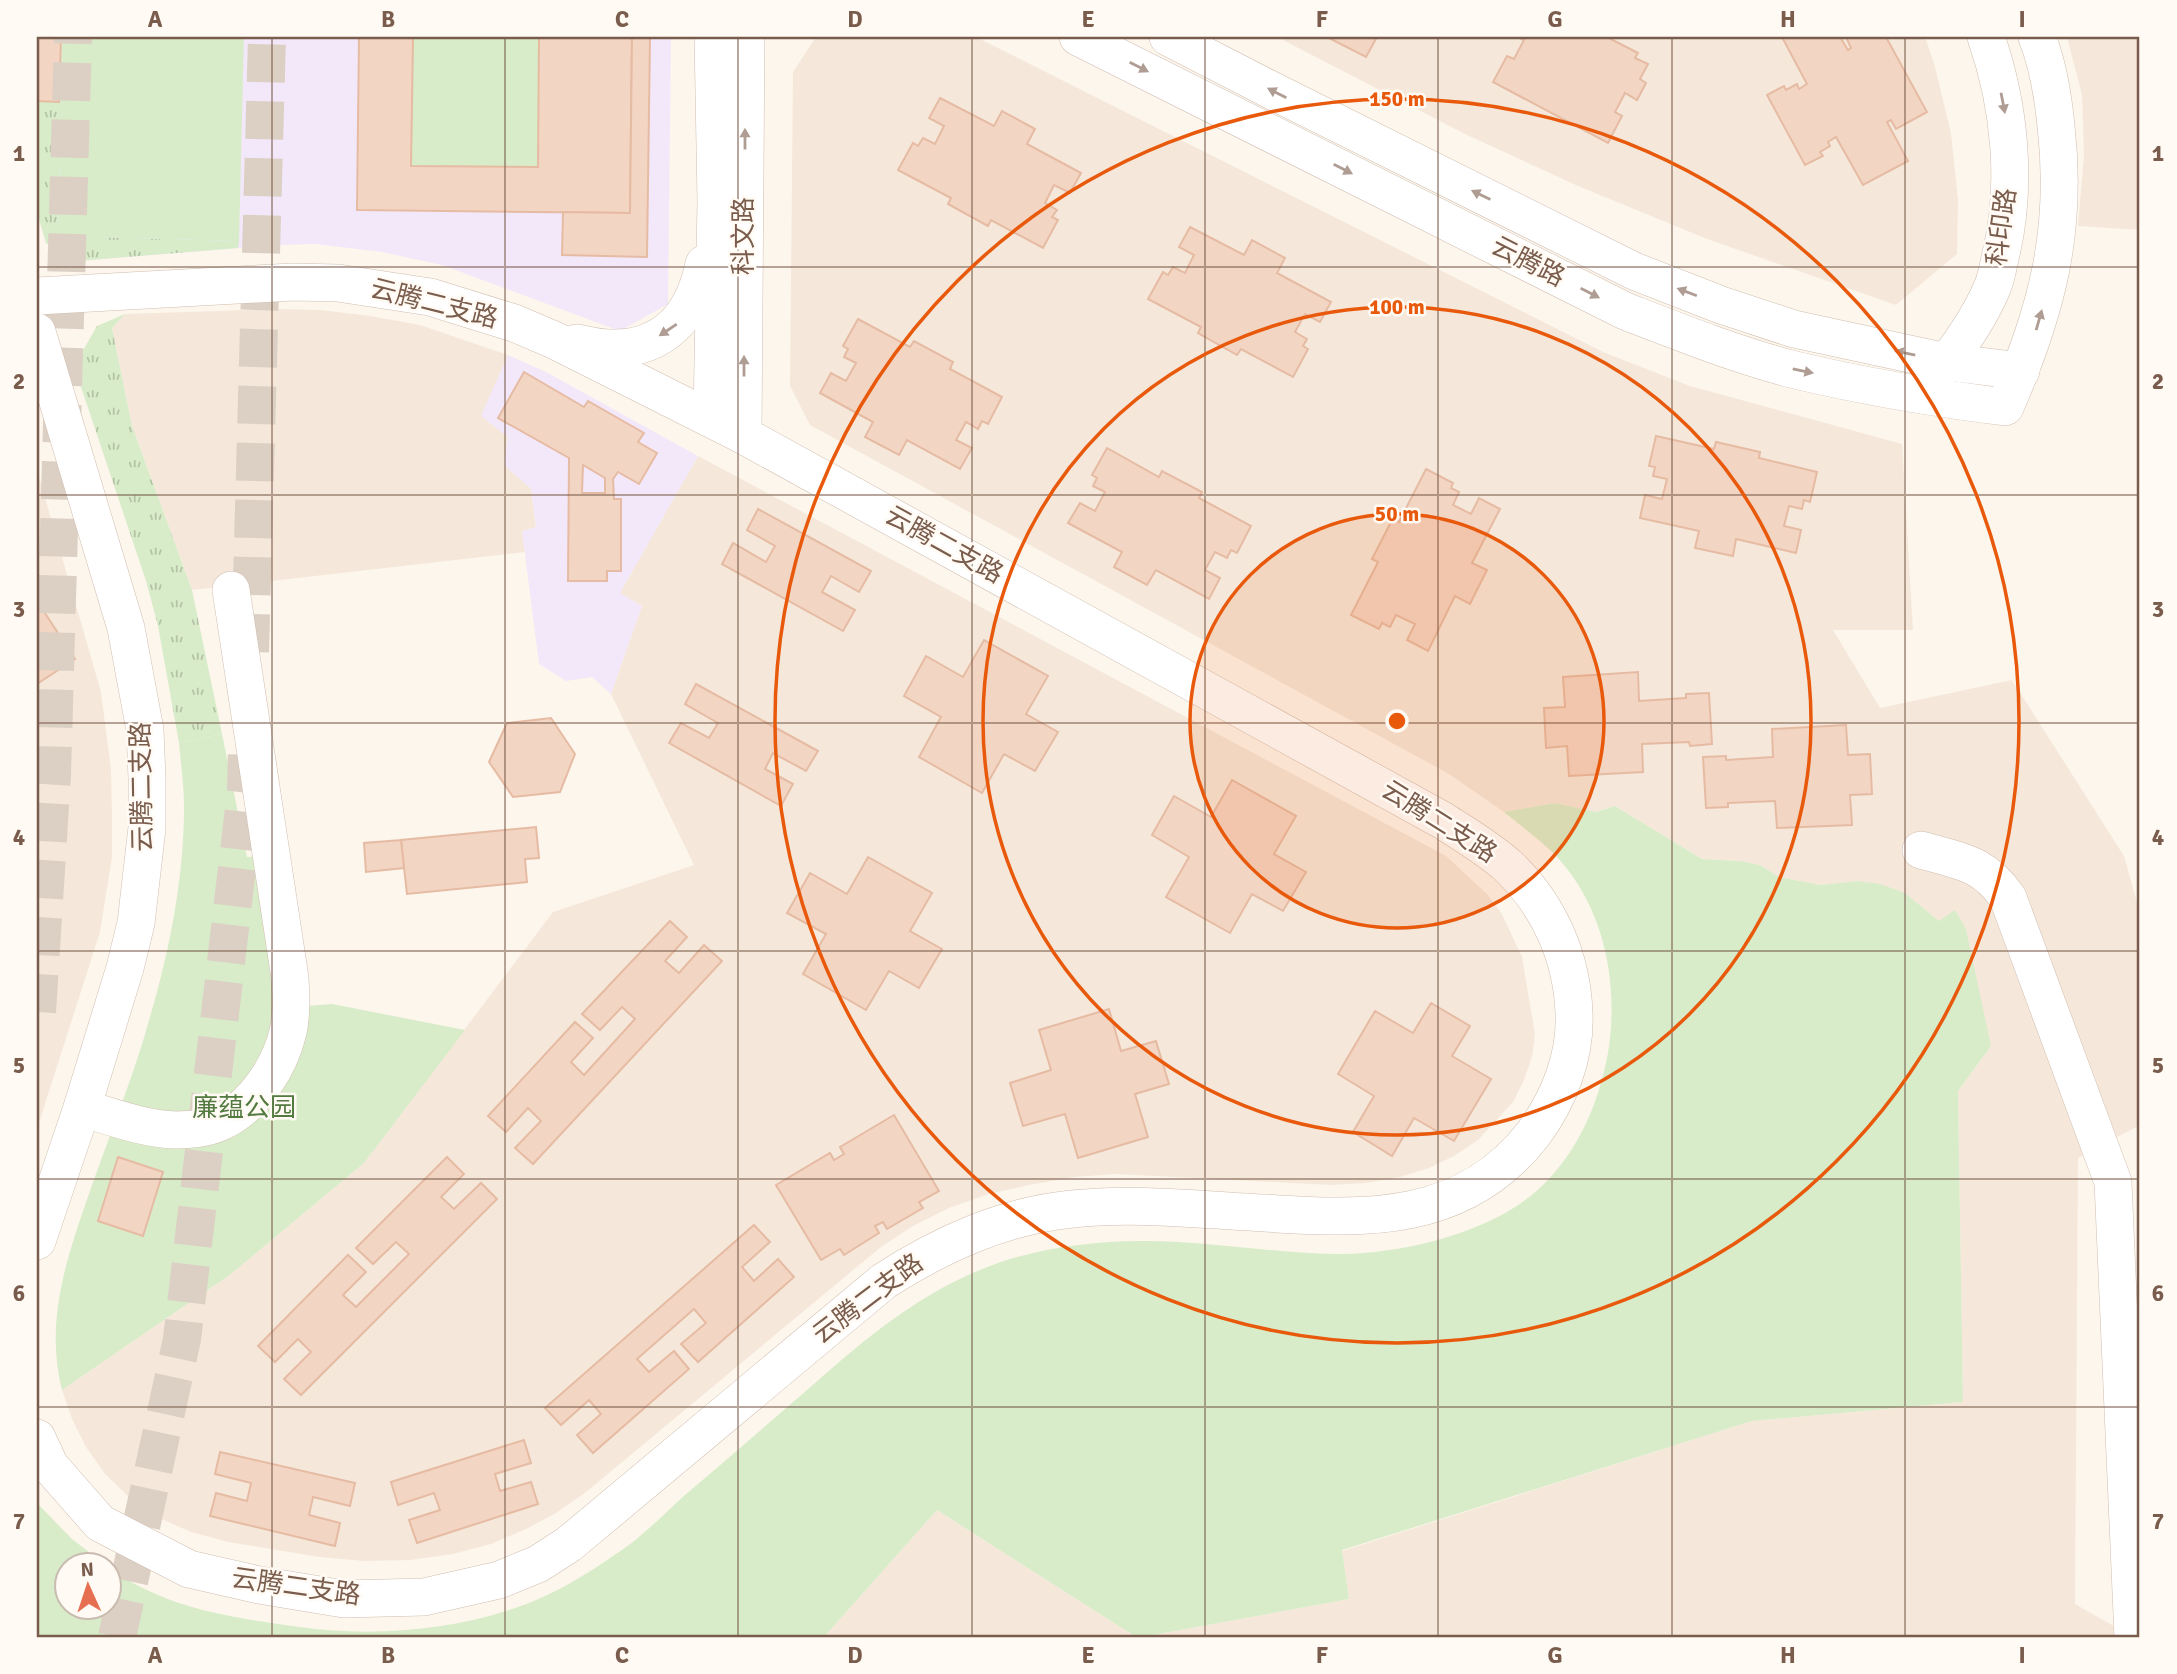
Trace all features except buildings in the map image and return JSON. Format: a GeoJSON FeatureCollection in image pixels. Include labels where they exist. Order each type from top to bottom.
{"type":"FeatureCollection","features":[{"type":"Feature","properties":{"kind":"street","name":"科文路"},"geometry":{"type":"LineString","coordinates":[[713,37],[716,201],[727,426]]}},
{"type":"Feature","properties":{"kind":"street","name":"云腾路"},"geometry":{"type":"LineString","coordinates":[[1078,37],[1625,311],[1704,342],[1789,368],[1919,396],[2006,407]]}},
{"type":"Feature","properties":{"kind":"street","name":"云腾路"},"geometry":{"type":"LineString","coordinates":[[1168,37],[1634,271],[1721,305],[1794,329],[1947,362],[2021,371]]}},
{"type":"Feature","properties":{"kind":"street","name":"科印路"},"geometry":{"type":"LineString","coordinates":[[1919,396],[1974,325],[1993,286],[2004,243],[2009,201],[2009,152],[2005,108],[1994,58],[1986,37]]}},
{"type":"Feature","properties":{"kind":"street","name":"科印路"},"geometry":{"type":"LineString","coordinates":[[2006,407],[2037,329],[2056,244],[2060,201],[2058,143],[2052,89],[2037,37]]}},
{"type":"Feature","properties":{"kind":"street","name":"科文路"},"geometry":{"type":"LineString","coordinates":[[727,426],[747,45]]}},
{"type":"Feature","properties":{"kind":"street"},"geometry":{"type":"LineString","coordinates":[[554,340],[611,348],[635,345],[658,337],[677,325],[691,305],[701,281],[716,201]]}},
{"type":"Feature","properties":{"kind":"street","name":"云腾二支路"},"geometry":{"type":"LineString","coordinates":[[37,296],[293,282],[338,283],[430,297],[503,320],[554,340],[727,426],[1474,840],[1507,865],[1530,890],[1549,918],[1564,953],[1573,988],[1574,1021],[1571,1054],[1560,1088],[1546,1117],[1503,1166],[1445,1200],[1410,1211],[1335,1218],[1110,1206],[1029,1216],[952,1241],[884,1282],[569,1544],[538,1564],[499,1580],[424,1597],[344,1599],[259,1585],[189,1569],[100,1523],[50,1466],[37,1438]]}},
{"type":"Feature","properties":{"kind":"street","name":"云腾二支路"},"geometry":{"type":"LineString","coordinates":[[37,332],[126,628],[145,742],[146,828],[136,923],[125,968],[37,1241]]}},
{"type":"Feature","properties":{"kind":"street"},"geometry":{"type":"LineString","coordinates":[[82,1108],[147,1127],[176,1130],[201,1128],[223,1121],[244,1105],[262,1086],[279,1059],[288,1032],[290,978],[231,590]]}},
{"type":"Feature","properties":{"kind":"street"},"geometry":{"type":"LineString","coordinates":[[1921,850],[1975,866],[1999,884],[2008,898],[2113,1182],[2133,1637]]}},
{"type":"Feature","properties":{"kind":"shaded area"},"geometry":{"type":"Polygon","coordinates":[[[37,37],[671,37],[668,304],[620,331],[442,265],[382,252],[315,244],[77,261],[46,243],[37,212],[37,37]]]}},
{"type":"Feature","properties":{"kind":"shaded area"},"geometry":{"type":"Polygon","coordinates":[[[816,37],[976,37],[1603,352],[1690,386],[1902,444],[1913,630],[1833,630],[1880,708],[2012,680],[2124,856],[2140,913],[2140,1125],[2078,1158],[2075,1604],[2133,1637],[1142,1637],[1349,1599],[1342,1551],[1752,1421],[1963,1402],[1958,1091],[1991,1046],[1939,921],[1905,893],[1857,881],[1821,885],[1779,877],[1760,865],[1702,859],[1615,806],[1596,812],[1555,803],[1504,812],[1449,774],[810,425],[790,386],[793,72],[816,37]]]}},
{"type":"Feature","properties":{"kind":"shaded area"},"geometry":{"type":"Polygon","coordinates":[[[1277,37],[1925,37],[1951,133],[1958,200],[1957,254],[1896,305],[1707,239],[1578,186],[1467,135],[1277,37]]]}},
{"type":"Feature","properties":{"kind":"shaded area"},"geometry":{"type":"Polygon","coordinates":[[[2067,37],[2140,37],[2140,230],[2078,226],[2084,155],[2082,95],[2067,37]]]}},
{"type":"Feature","properties":{"kind":"shaded area"},"geometry":{"type":"Polygon","coordinates":[[[321,310],[420,325],[508,355],[482,416],[508,437],[504,465],[531,488],[536,528],[523,531],[525,552],[192,590],[132,426],[112,328],[125,314],[321,310]]]}},
{"type":"Feature","properties":{"kind":"shaded area"},"geometry":{"type":"Polygon","coordinates":[[[508,355],[546,372],[698,456],[620,593],[642,606],[611,694],[592,677],[566,681],[539,664],[522,531],[536,527],[531,489],[504,465],[508,437],[481,416],[508,355]]]}},
{"type":"Feature","properties":{"kind":"shaded area"},"geometry":{"type":"Polygon","coordinates":[[[698,456],[1446,856],[1487,894],[1502,914],[1522,957],[1535,1034],[1532,1057],[1513,1102],[1478,1140],[1454,1156],[1429,1168],[1400,1177],[1332,1185],[1116,1174],[1074,1177],[1029,1185],[989,1194],[949,1208],[913,1226],[881,1247],[586,1492],[556,1513],[491,1544],[453,1554],[411,1560],[364,1561],[319,1557],[228,1542],[191,1532],[157,1517],[128,1496],[105,1474],[86,1447],[62,1390],[231,1274],[364,1163],[553,912],[694,865],[611,694],[642,606],[619,593],[698,456]]]}},
{"type":"Feature","properties":{"kind":"shaded area"},"geometry":{"type":"Polygon","coordinates":[[[37,470],[101,692],[111,770],[112,857],[100,932],[37,1129],[37,470]]]}},
{"type":"Feature","properties":{"kind":"shaded area"},"geometry":{"type":"Polygon","coordinates":[[[937,1510],[1136,1637],[824,1637],[937,1510]]]}},
{"type":"Feature","properties":{"kind":"green space"},"geometry":{"type":"Polygon","coordinates":[[[61,37],[58,236],[239,241],[238,248],[77,261],[46,243],[37,212],[37,101],[59,102],[61,37]]]}},
{"type":"Feature","properties":{"kind":"green space"},"geometry":{"type":"Polygon","coordinates":[[[63,37],[244,37],[239,241],[58,236],[63,37]]]}},
{"type":"Feature","properties":{"kind":"green space"},"geometry":{"type":"Polygon","coordinates":[[[413,37],[539,37],[538,167],[411,166],[413,37]]]}},
{"type":"Feature","properties":{"kind":"green space"},"geometry":{"type":"Polygon","coordinates":[[[125,314],[112,328],[132,426],[192,590],[222,734],[179,743],[158,626],[146,581],[74,366],[97,326],[125,314]]]}},
{"type":"Feature","properties":{"kind":"green space","name":"廉蕴公园"},"geometry":{"type":"Polygon","coordinates":[[[222,734],[247,857],[288,855],[306,1006],[332,1004],[465,1030],[364,1163],[231,1274],[62,1390],[56,1338],[57,1313],[67,1262],[144,1039],[164,965],[174,913],[182,860],[184,807],[179,743],[222,734]]]}},
{"type":"Feature","properties":{"kind":"green space"},"geometry":{"type":"Polygon","coordinates":[[[1555,803],[1596,812],[1615,806],[1702,859],[1760,865],[1779,877],[1821,885],[1857,881],[1880,884],[1905,893],[1939,921],[1955,910],[1966,929],[1991,1046],[1958,1091],[1963,1402],[1752,1421],[1342,1550],[1349,1599],[1142,1637],[1136,1637],[937,1510],[824,1637],[37,1637],[37,1503],[72,1539],[89,1552],[52,1552],[52,1622],[122,1622],[122,1576],[175,1602],[274,1624],[326,1630],[382,1631],[465,1622],[544,1597],[605,1562],[643,1534],[876,1332],[942,1288],[990,1266],[1044,1251],[1121,1241],[1164,1241],[1291,1252],[1367,1253],[1451,1236],[1503,1214],[1546,1182],[1559,1168],[1580,1136],[1601,1084],[1611,1022],[1609,971],[1597,923],[1587,900],[1558,858],[1504,812],[1555,803]]]}},
{"type":"Feature","properties":{"kind":"tunnel"},"geometry":{"type":"LineString","coordinates":[[37,1012],[52,775],[73,37]]}},
{"type":"Feature","properties":{"kind":"tunnel"},"geometry":{"type":"LineString","coordinates":[[250,652],[267,37]]}},
{"type":"Feature","properties":{"kind":"tunnel"},"geometry":{"type":"LineString","coordinates":[[117,1637],[182,1339],[246,791],[247,747]]}}]}
